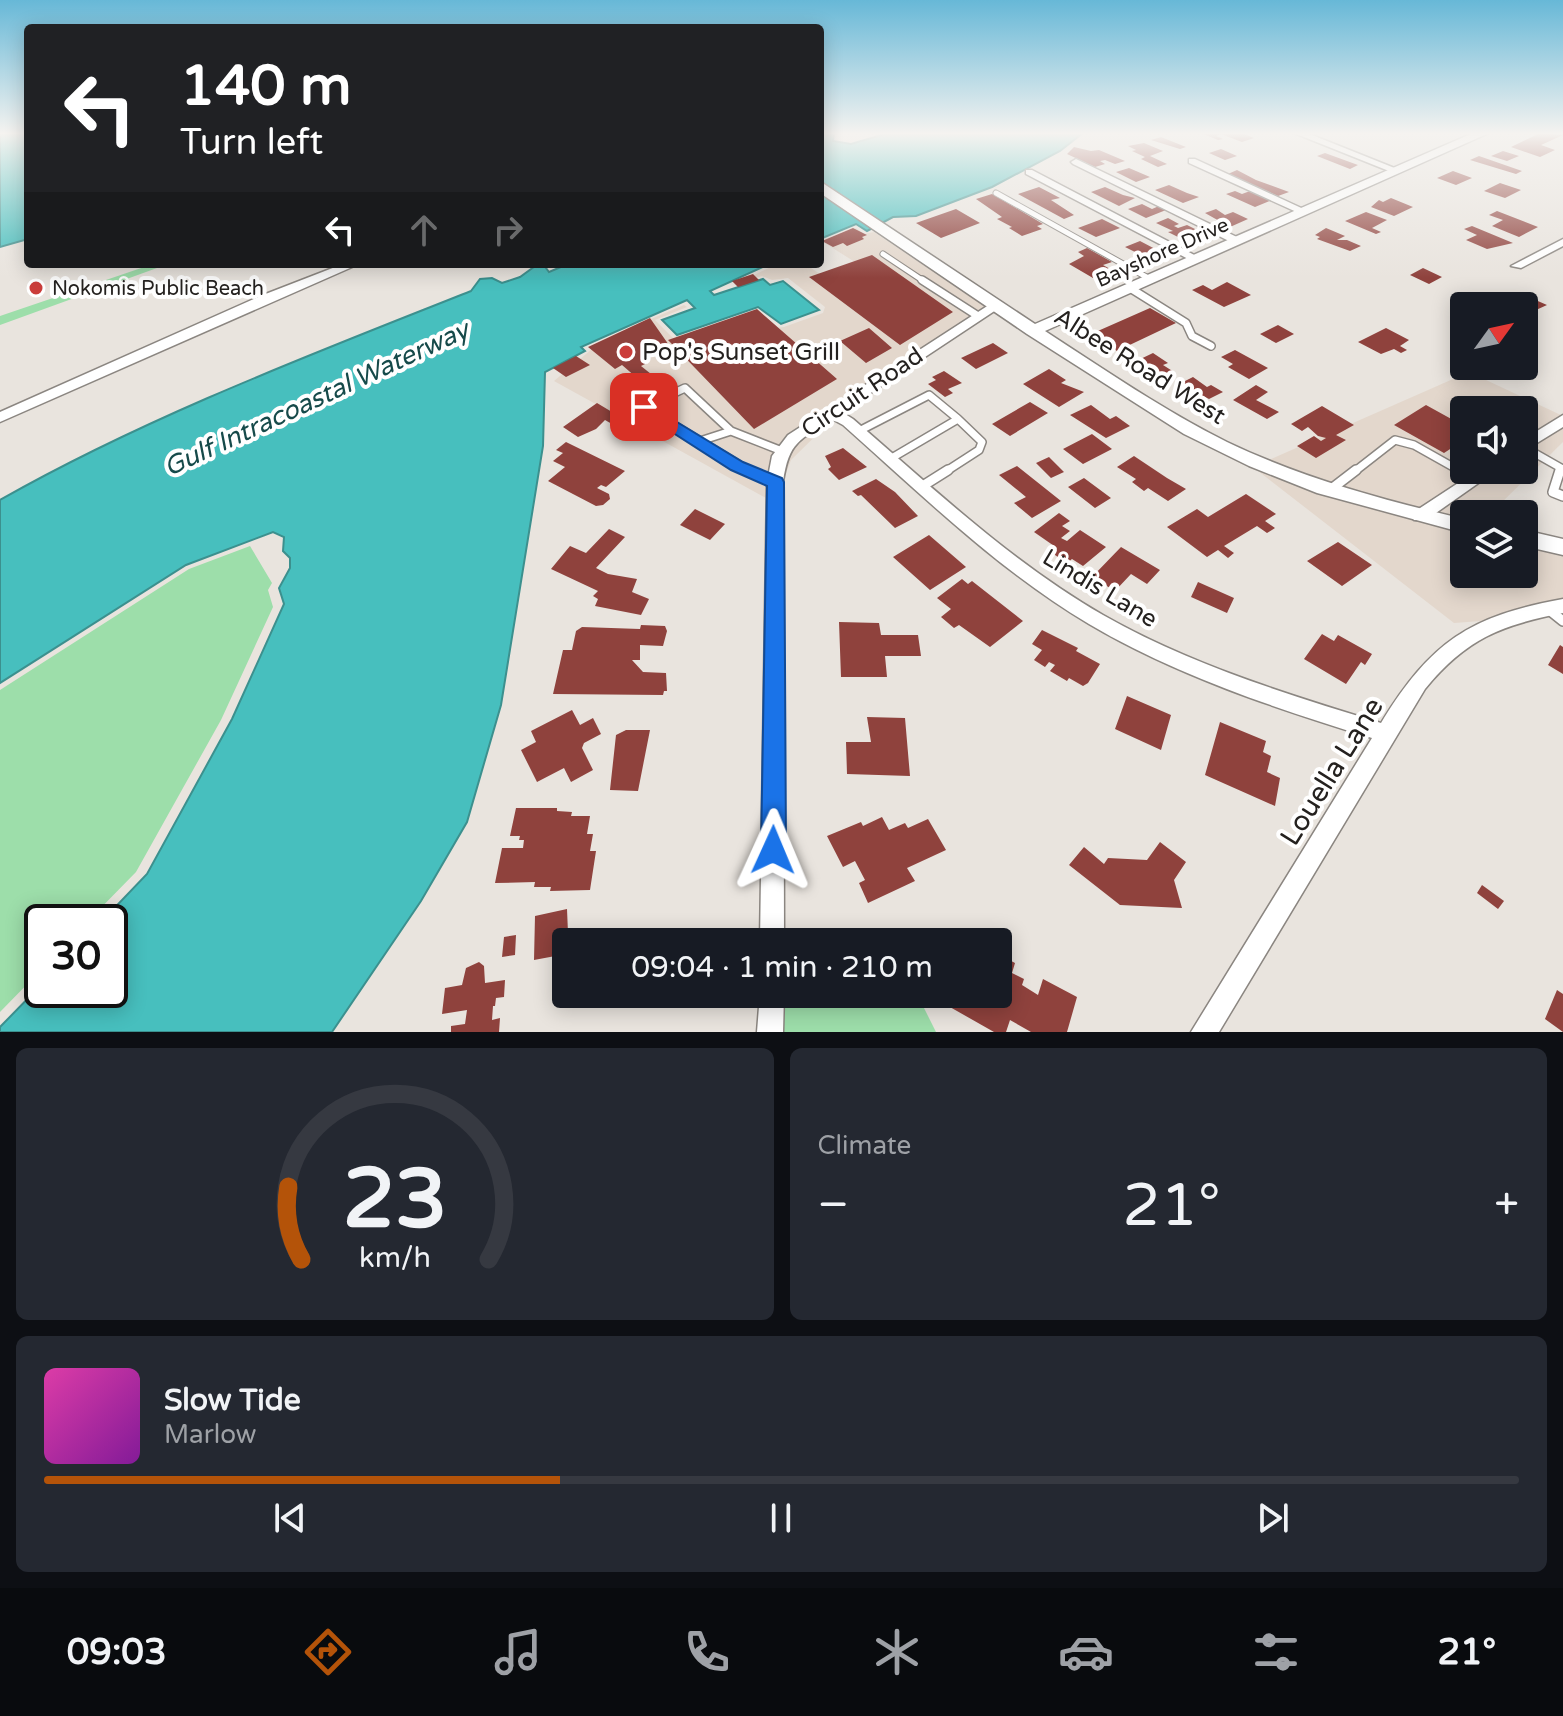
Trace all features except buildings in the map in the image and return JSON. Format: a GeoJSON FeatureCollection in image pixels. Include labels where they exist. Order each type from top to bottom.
{"type":"FeatureCollection","features":[{"type":"Feature","properties":{"kind":"street"},"geometry":{"type":"LineString","coordinates":[[1047,181],[1196,259]]}},
{"type":"Feature","properties":{"kind":"street"},"geometry":{"type":"LineString","coordinates":[[1115,181],[1237,241]]}},
{"type":"Feature","properties":{"kind":"street"},"geometry":{"type":"LineString","coordinates":[[1237,181],[1305,212]]}},
{"type":"Feature","properties":{"kind":"street","name":"Bayshore Drive"},"geometry":{"type":"LineString","coordinates":[[1033,331],[1374,181]]}},
{"type":"Feature","properties":{"kind":"street","name":"Albee Road West"},"geometry":{"type":"LineString","coordinates":[[824,190],[1033,331],[1191,431],[1255,462],[1330,490],[1450,523]]}},
{"type":"Feature","properties":{"kind":"street"},"geometry":{"type":"LineString","coordinates":[[1517,266],[1563,242]]}},
{"type":"Feature","properties":{"kind":"street"},"geometry":{"type":"LineString","coordinates":[[0,417],[267,298],[343,268]]}},
{"type":"Feature","properties":{"kind":"street","name":"Circuit Road"},"geometry":{"type":"LineString","coordinates":[[772,928],[775,482],[782,451],[793,438],[995,305]]}},
{"type":"Feature","properties":{"kind":"street","name":"Lindis Lane"},"geometry":{"type":"LineString","coordinates":[[831,412],[859,431],[921,487],[1041,582],[1122,633],[1245,687],[1386,734]]}},
{"type":"Feature","properties":{"kind":"street"},"geometry":{"type":"LineString","coordinates":[[1538,437],[1563,420]]}},
{"type":"Feature","properties":{"kind":"street"},"geometry":{"type":"LineString","coordinates":[[1420,516],[1467,484]]}},
{"type":"Feature","properties":{"kind":"street"},"geometry":{"type":"LineString","coordinates":[[1538,541],[1563,547]]}},
{"type":"Feature","properties":{"kind":"street","name":"Louella Lane"},"geometry":{"type":"LineString","coordinates":[[1204,1032],[1418,685],[1444,656],[1466,638],[1514,617],[1558,612]]}},
{"type":"Feature","properties":{"kind":"street"},"geometry":{"type":"LineString","coordinates":[[770,1032],[771,1008]]}},
{"type":"Feature","properties":{"kind":"lane"},"geometry":{"type":"LineString","coordinates":[[996,193],[1150,279]]}},
{"type":"Feature","properties":{"kind":"lane"},"geometry":{"type":"LineString","coordinates":[[883,254],[978,316]]}},
{"type":"Feature","properties":{"kind":"lane"},"geometry":{"type":"LineString","coordinates":[[908,268],[925,257]]}},
{"type":"Feature","properties":{"kind":"lane"},"geometry":{"type":"LineString","coordinates":[[1130,288],[1186,323],[1192,336],[1211,346]]}},
{"type":"Feature","properties":{"kind":"lane"},"geometry":{"type":"LineString","coordinates":[[775,482],[737,466],[644,407],[685,388],[731,431],[782,451]]}},
{"type":"Feature","properties":{"kind":"lane"},"geometry":{"type":"LineString","coordinates":[[859,431],[929,395],[982,442],[979,450],[921,487]]}},
{"type":"Feature","properties":{"kind":"lane"},"geometry":{"type":"LineString","coordinates":[[890,459],[958,419]]}},
{"type":"Feature","properties":{"kind":"lane"},"geometry":{"type":"LineString","coordinates":[[700,441],[731,431]]}},
{"type":"Feature","properties":{"kind":"lane"},"geometry":{"type":"LineString","coordinates":[[1330,490],[1395,440],[1450,460]]}},
{"type":"Feature","properties":{"kind":"lane"},"geometry":{"type":"LineString","coordinates":[[1538,455],[1561,468],[1553,492],[1563,496]]}},
{"type":"Feature","properties":{"kind":"shaded area"},"geometry":{"type":"Polygon","coordinates":[[[856,228],[864,234],[874,232],[989,309],[845,407],[791,460],[775,503],[554,381],[592,349],[684,305],[687,307],[655,320],[674,339],[784,327],[823,313],[825,307],[788,278],[772,280],[762,276],[733,285],[769,268],[811,268],[820,274],[855,262],[824,242],[856,228]]]}},
{"type":"Feature","properties":{"kind":"shaded area"},"geometry":{"type":"Polygon","coordinates":[[[1451,380],[1486,380],[1520,396],[1450,396],[1450,484],[1520,484],[1504,500],[1450,500],[1450,516],[1375,498],[1269,460],[1451,380]]]}},
{"type":"Feature","properties":{"kind":"shaded area"},"geometry":{"type":"Polygon","coordinates":[[[1538,404],[1563,416],[1563,442],[1538,467],[1538,404]]]}},
{"type":"Feature","properties":{"kind":"shaded area"},"geometry":{"type":"Polygon","coordinates":[[[1253,467],[1350,503],[1450,529],[1450,588],[1538,588],[1538,549],[1563,554],[1563,615],[1454,623],[1253,467]]]}},
{"type":"Feature","properties":{"kind":"green space"},"geometry":{"type":"Polygon","coordinates":[[[141,268],[157,268],[0,325],[0,316],[141,268]]]}},
{"type":"Feature","properties":{"kind":"green space"},"geometry":{"type":"Polygon","coordinates":[[[250,546],[272,583],[268,590],[273,607],[221,720],[136,872],[105,904],[24,904],[24,987],[0,1012],[0,690],[189,569],[250,546]]]}},
{"type":"Feature","properties":{"kind":"green space"},"geometry":{"type":"Polygon","coordinates":[[[761,1008],[924,1008],[936,1032],[762,1032],[761,1008]]]}},
{"type":"Feature","properties":{"kind":"water"},"geometry":{"type":"Polygon","coordinates":[[[0,181],[24,181],[24,240],[0,247],[0,181]]]}},
{"type":"Feature","properties":{"kind":"water"},"geometry":{"type":"Polygon","coordinates":[[[824,181],[1003,181],[916,216],[893,217],[867,231],[856,224],[824,237],[824,181]]]}},
{"type":"Feature","properties":{"kind":"water","name":"Gulf Intracoastal Waterway"},"geometry":{"type":"Polygon","coordinates":[[[532,268],[546,268],[549,272],[558,268],[760,268],[710,291],[714,295],[763,279],[770,285],[783,281],[819,310],[781,324],[758,307],[677,335],[662,320],[695,308],[687,300],[581,347],[585,351],[545,372],[543,446],[501,705],[467,822],[421,901],[332,1032],[0,1032],[0,1027],[24,1002],[24,1008],[128,1008],[128,904],[118,904],[147,874],[232,719],[284,604],[279,588],[290,568],[290,558],[283,551],[284,537],[273,532],[186,565],[0,683],[0,500],[172,414],[292,362],[471,291],[480,279],[492,278],[502,283],[520,277],[532,268]]]}},
{"type":"Feature","properties":{"kind":"place","name":"Nokomis Public Beach"},"geometry":{"type":"Point","coordinates":[36,288]}},
{"type":"Feature","properties":{"kind":"place","name":"Pop's Sunset Grill"},"geometry":{"type":"Point","coordinates":[626,352]}},
{"type":"Feature","properties":{"kind":"route"},"geometry":{"type":"LineString","coordinates":[[644,407],[737,466],[775,482],[773,850]]}}]}
